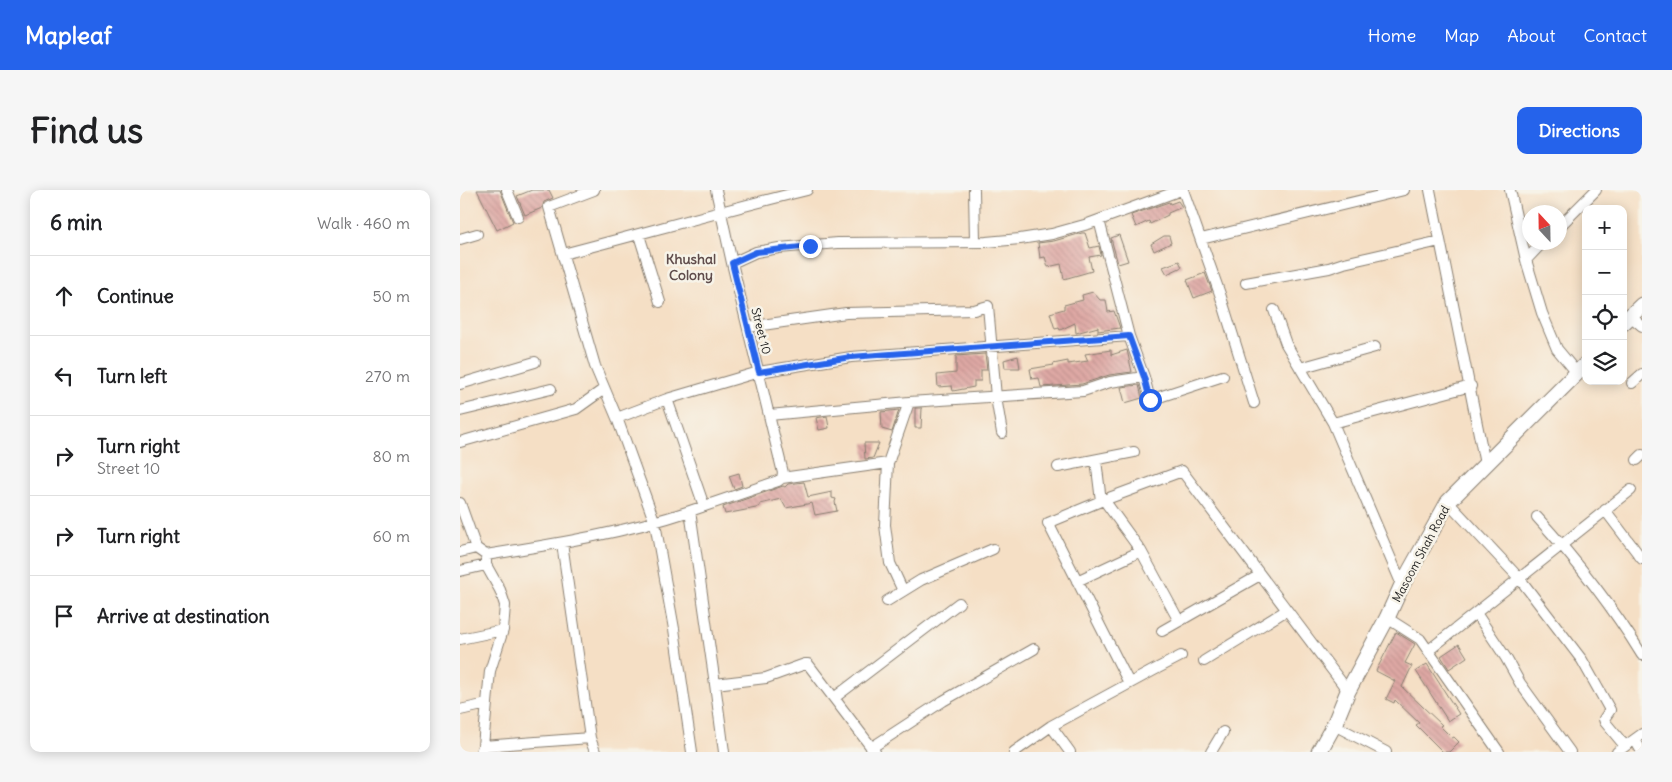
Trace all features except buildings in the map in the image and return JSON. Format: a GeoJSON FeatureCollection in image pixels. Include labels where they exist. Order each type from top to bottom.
{"type":"FeatureCollection","features":[{"type":"Feature","properties":{"kind":"main road"},"geometry":{"type":"LineString","coordinates":[[1632,322],[1642,305]]}},
{"type":"Feature","properties":{"kind":"main road","name":"Masoom Shah Road"},"geometry":{"type":"LineString","coordinates":[[1319,752],[1402,585],[1448,502],[1582,368]]}},
{"type":"Feature","properties":{"kind":"street"},"geometry":{"type":"LineString","coordinates":[[507,190],[518,217]]}},
{"type":"Feature","properties":{"kind":"street"},"geometry":{"type":"LineString","coordinates":[[594,190],[549,206],[594,366],[617,418],[655,523],[674,629],[692,752]]}},
{"type":"Feature","properties":{"kind":"street","name":"Street 10"},"geometry":{"type":"LineString","coordinates":[[716,190],[783,473],[782,478]]}},
{"type":"Feature","properties":{"kind":"street"},"geometry":{"type":"LineString","coordinates":[[563,254],[639,235],[721,211],[807,190]]}},
{"type":"Feature","properties":{"kind":"street"},"geometry":{"type":"LineString","coordinates":[[974,190],[975,241]]}},
{"type":"Feature","properties":{"kind":"street"},"geometry":{"type":"LineString","coordinates":[[732,263],[756,252],[779,248],[838,243],[1020,239],[1052,234],[1100,220],[1182,190],[1220,294],[1254,403]]}},
{"type":"Feature","properties":{"kind":"street"},"geometry":{"type":"LineString","coordinates":[[1201,239],[1401,190]]}},
{"type":"Feature","properties":{"kind":"street"},"geometry":{"type":"LineString","coordinates":[[1430,190],[1471,386],[1485,464]]}},
{"type":"Feature","properties":{"kind":"street"},"geometry":{"type":"LineString","coordinates":[[1510,190],[1526,260],[1542,313],[1557,350],[1582,368]]}},
{"type":"Feature","properties":{"kind":"street"},"geometry":{"type":"LineString","coordinates":[[1567,219],[1596,190]]}},
{"type":"Feature","properties":{"kind":"street"},"geometry":{"type":"LineString","coordinates":[[1100,220],[1129,336],[1150,400],[1223,376]]}},
{"type":"Feature","properties":{"kind":"street"},"geometry":{"type":"LineString","coordinates":[[460,239],[477,234]]}},
{"type":"Feature","properties":{"kind":"street"},"geometry":{"type":"LineString","coordinates":[[639,235],[660,302]]}},
{"type":"Feature","properties":{"kind":"street"},"geometry":{"type":"LineString","coordinates":[[1246,283],[1329,268],[1440,241]]}},
{"type":"Feature","properties":{"kind":"street"},"geometry":{"type":"LineString","coordinates":[[1526,260],[1535,250]]}},
{"type":"Feature","properties":{"kind":"street"},"geometry":{"type":"LineString","coordinates":[[748,327],[846,313],[974,310],[988,306],[996,396],[1002,433]]}},
{"type":"Feature","properties":{"kind":"street"},"geometry":{"type":"LineString","coordinates":[[1274,310],[1286,344],[1333,423],[1402,585]]}},
{"type":"Feature","properties":{"kind":"street"},"geometry":{"type":"LineString","coordinates":[[617,418],[666,399],[759,372],[851,357],[1129,336]]}},
{"type":"Feature","properties":{"kind":"street"},"geometry":{"type":"LineString","coordinates":[[1300,368],[1374,347]]}},
{"type":"Feature","properties":{"kind":"street"},"geometry":{"type":"LineString","coordinates":[[460,384],[535,362]]}},
{"type":"Feature","properties":{"kind":"street"},"geometry":{"type":"LineString","coordinates":[[1632,383],[1642,374]]}},
{"type":"Feature","properties":{"kind":"street"},"geometry":{"type":"LineString","coordinates":[[769,415],[909,402],[1083,391],[1110,382],[1144,377]]}},
{"type":"Feature","properties":{"kind":"street"},"geometry":{"type":"LineString","coordinates":[[1333,423],[1471,386]]}},
{"type":"Feature","properties":{"kind":"street"},"geometry":{"type":"LineString","coordinates":[[460,411],[551,389]]}},
{"type":"Feature","properties":{"kind":"street"},"geometry":{"type":"LineString","coordinates":[[460,442],[576,409],[604,389]]}},
{"type":"Feature","properties":{"kind":"street"},"geometry":{"type":"LineString","coordinates":[[666,399],[704,506]]}},
{"type":"Feature","properties":{"kind":"street"},"geometry":{"type":"LineString","coordinates":[[903,591],[890,563],[885,525],[888,463],[909,402]]}},
{"type":"Feature","properties":{"kind":"street"},"geometry":{"type":"LineString","coordinates":[[1058,467],[1134,452]]}},
{"type":"Feature","properties":{"kind":"street"},"geometry":{"type":"LineString","coordinates":[[1096,460],[1102,500],[1141,551],[1179,622]]}},
{"type":"Feature","properties":{"kind":"street"},"geometry":{"type":"LineString","coordinates":[[460,571],[486,560],[655,523],[782,478],[888,463]]}},
{"type":"Feature","properties":{"kind":"street"},"geometry":{"type":"LineString","coordinates":[[1129,683],[1048,523],[1102,500],[1182,471],[1348,691]]}},
{"type":"Feature","properties":{"kind":"street"},"geometry":{"type":"LineString","coordinates":[[1429,650],[1631,490]]}},
{"type":"Feature","properties":{"kind":"street"},"geometry":{"type":"LineString","coordinates":[[1448,502],[1520,579],[1582,660],[1610,710],[1604,719],[1621,749],[1638,737],[1642,752]]}},
{"type":"Feature","properties":{"kind":"street"},"geometry":{"type":"LineString","coordinates":[[460,503],[476,548],[486,560],[505,605],[503,630],[490,671],[482,749],[590,738]]}},
{"type":"Feature","properties":{"kind":"street"},"geometry":{"type":"LineString","coordinates":[[1605,510],[1642,559]]}},
{"type":"Feature","properties":{"kind":"street"},"geometry":{"type":"LineString","coordinates":[[690,511],[724,752]]}},
{"type":"Feature","properties":{"kind":"street"},"geometry":{"type":"LineString","coordinates":[[1537,518],[1561,544],[1625,626],[1642,655]]}},
{"type":"Feature","properties":{"kind":"street"},"geometry":{"type":"LineString","coordinates":[[562,543],[590,738],[595,752]]}},
{"type":"Feature","properties":{"kind":"street"},"geometry":{"type":"LineString","coordinates":[[460,552],[476,548]]}},
{"type":"Feature","properties":{"kind":"street"},"geometry":{"type":"LineString","coordinates":[[887,601],[920,580],[993,549]]}},
{"type":"Feature","properties":{"kind":"street"},"geometry":{"type":"LineString","coordinates":[[1077,580],[1141,551]]}},
{"type":"Feature","properties":{"kind":"street"},"geometry":{"type":"LineString","coordinates":[[1162,631],[1260,575]]}},
{"type":"Feature","properties":{"kind":"street"},"geometry":{"type":"LineString","coordinates":[[834,698],[959,603]]}},
{"type":"Feature","properties":{"kind":"street"},"geometry":{"type":"LineString","coordinates":[[1204,661],[1286,610]]}},
{"type":"Feature","properties":{"kind":"street"},"geometry":{"type":"LineString","coordinates":[[1476,613],[1520,683],[1570,752]]}},
{"type":"Feature","properties":{"kind":"street"},"geometry":{"type":"LineString","coordinates":[[1387,618],[1420,639],[1499,752]]}},
{"type":"Feature","properties":{"kind":"street"},"geometry":{"type":"LineString","coordinates":[[460,639],[503,630]]}},
{"type":"Feature","properties":{"kind":"street"},"geometry":{"type":"LineString","coordinates":[[715,684],[766,678],[805,664],[810,666],[873,750],[943,701],[1034,649]]}},
{"type":"Feature","properties":{"kind":"street"},"geometry":{"type":"LineString","coordinates":[[1014,752],[1051,726],[1182,656]]}},
{"type":"Feature","properties":{"kind":"street"},"geometry":{"type":"LineString","coordinates":[[460,710],[487,704]]}},
{"type":"Feature","properties":{"kind":"street"},"geometry":{"type":"LineString","coordinates":[[1334,725],[1386,752]]}},
{"type":"Feature","properties":{"kind":"street"},"geometry":{"type":"LineString","coordinates":[[1051,726],[1070,752]]}},
{"type":"Feature","properties":{"kind":"street"},"geometry":{"type":"LineString","coordinates":[[1211,752],[1223,732]]}},
{"type":"Feature","properties":{"kind":"district","name":"Khushal Colony"},"geometry":{"type":"Point","coordinates":[691,268]}},
{"type":"Feature","properties":{"kind":"route"},"geometry":{"type":"LineString","coordinates":[[810,246],[756,252],[732,263],[759,372],[851,357],[1129,336],[1150,400]]}}]}
